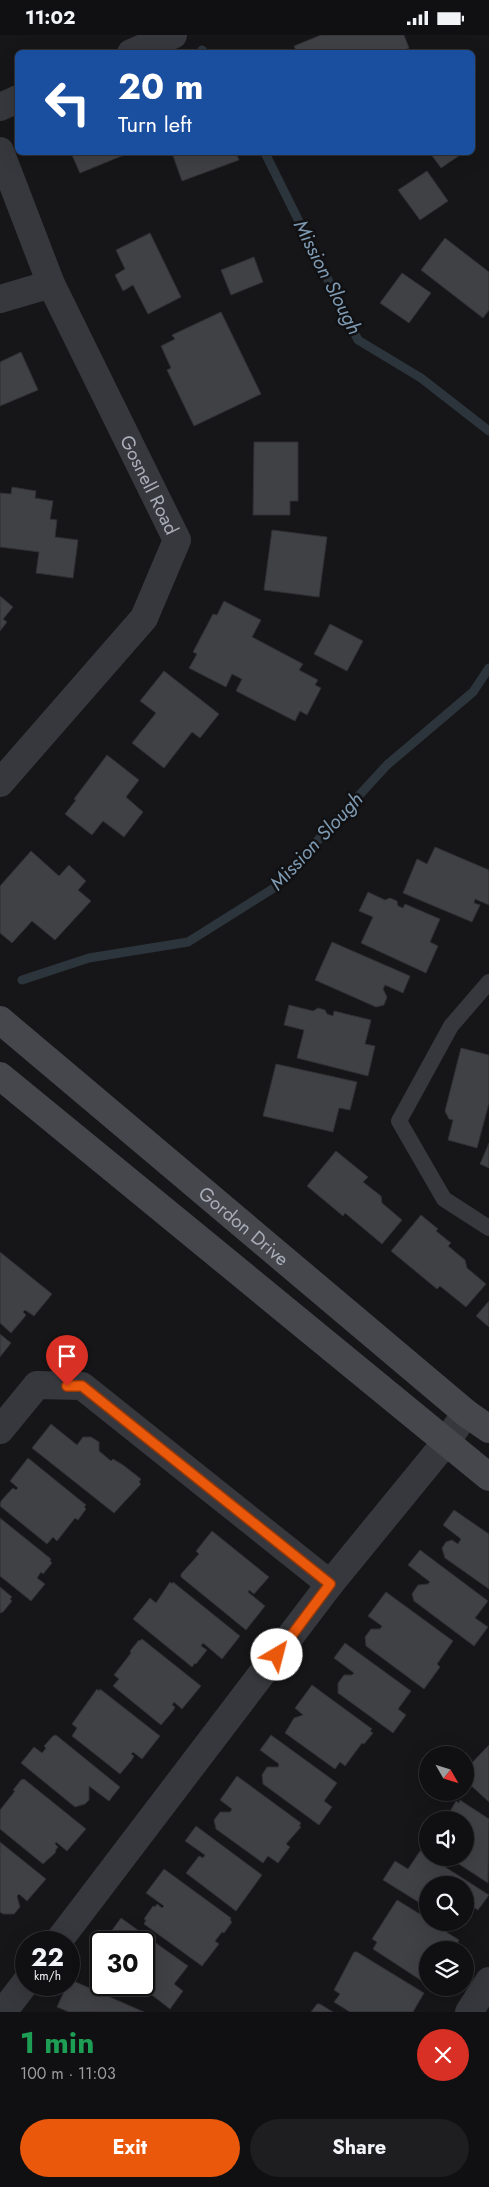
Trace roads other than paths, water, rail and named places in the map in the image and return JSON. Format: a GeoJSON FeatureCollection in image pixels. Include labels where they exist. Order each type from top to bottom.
{"type":"FeatureCollection","features":[{"type":"Feature","properties":{"kind":"main road","name":"Gordon Drive"},"geometry":{"type":"LineString","coordinates":[[0,1020],[466,1413],[489,1429]]}},
{"type":"Feature","properties":{"kind":"main road","name":"Gordon Drive"},"geometry":{"type":"LineString","coordinates":[[0,1076],[489,1477]]}},
{"type":"Feature","properties":{"kind":"street"},"geometry":{"type":"LineString","coordinates":[[138,50],[173,35]]}},
{"type":"Feature","properties":{"kind":"street"},"geometry":{"type":"LineString","coordinates":[[0,107],[15,100]]}},
{"type":"Feature","properties":{"kind":"street","name":"Gosnell Road"},"geometry":{"type":"LineString","coordinates":[[0,151],[51,283],[177,540],[144,618],[0,783]]}},
{"type":"Feature","properties":{"kind":"street"},"geometry":{"type":"LineString","coordinates":[[0,299],[51,283]]}},
{"type":"Feature","properties":{"kind":"street"},"geometry":{"type":"LineString","coordinates":[[0,1430],[37,1385],[82,1386],[330,1584]]}},
{"type":"Feature","properties":{"kind":"street"},"geometry":{"type":"LineString","coordinates":[[66,1931],[330,1584],[446,1442],[466,1413]]}},
{"type":"Feature","properties":{"kind":"street"},"geometry":{"type":"LineString","coordinates":[[470,2012],[489,1981]]}},
{"type":"Feature","properties":{"kind":"street"},"geometry":{"type":"LineString","coordinates":[[4,2012],[16,1996]]}},
{"type":"Feature","properties":{"kind":"lane"},"geometry":{"type":"LineString","coordinates":[[489,982],[451,1026],[399,1121],[444,1199],[489,1228]]}},
{"type":"Feature","properties":{"kind":"waterway","name":"Mission Slough"},"geometry":{"type":"LineString","coordinates":[[266,155],[358,340],[421,378],[489,431]]}},
{"type":"Feature","properties":{"kind":"waterway","name":"Mission Slough"},"geometry":{"type":"LineString","coordinates":[[22,980],[89,958],[188,942],[274,888],[387,765],[473,692],[489,668]]}}]}
